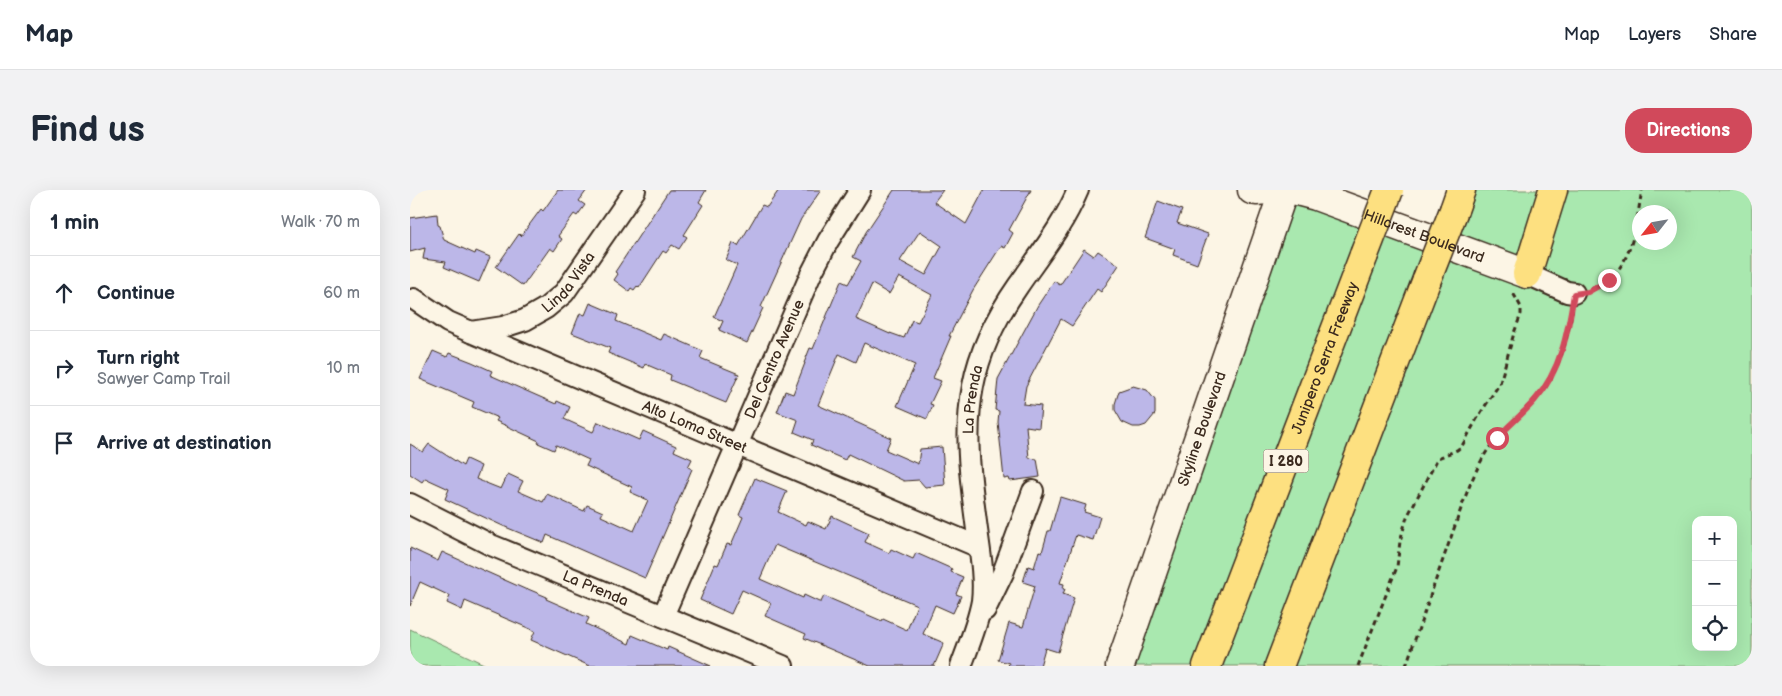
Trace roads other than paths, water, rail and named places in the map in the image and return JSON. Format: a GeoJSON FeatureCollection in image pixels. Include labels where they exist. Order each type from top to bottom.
{"type":"FeatureCollection","features":[{"type":"Feature","properties":{"kind":"highway","name":"Junipero Serra Freeway"},"geometry":{"type":"LineString","coordinates":[[1207,666],[1389,190]]}},
{"type":"Feature","properties":{"kind":"highway"},"geometry":{"type":"LineString","coordinates":[[1527,274],[1553,190]]}},
{"type":"Feature","properties":{"kind":"highway"},"geometry":{"type":"LineString","coordinates":[[1279,666],[1457,200]]}},
{"type":"Feature","properties":{"kind":"main road"},"geometry":{"type":"LineString","coordinates":[[1252,190],[1256,192],[1267,190]]}},
{"type":"Feature","properties":{"kind":"main road","name":"Skyline Boulevard"},"geometry":{"type":"LineString","coordinates":[[1120,666],[1284,190]]}},
{"type":"Feature","properties":{"kind":"main road","name":"Hillcrest Boulevard"},"geometry":{"type":"LineString","coordinates":[[1293,190],[1316,196],[1527,274]]}},
{"type":"Feature","properties":{"kind":"street","name":"Linda Vista"},"geometry":{"type":"LineString","coordinates":[[471,332],[503,327],[525,320],[546,308],[564,293],[635,190]]}},
{"type":"Feature","properties":{"kind":"street","name":"Del Centro Avenue"},"geometry":{"type":"LineString","coordinates":[[663,616],[811,274],[828,241],[860,190]]}},
{"type":"Feature","properties":{"kind":"street","name":"La Prenda"},"geometry":{"type":"LineString","coordinates":[[974,634],[982,601],[983,579],[968,456],[968,421],[973,385],[982,350],[998,318],[1017,287],[1053,238],[1071,208],[1078,190]]}},
{"type":"Feature","properties":{"kind":"street"},"geometry":{"type":"LineString","coordinates":[[1527,274],[1574,294]]}},
{"type":"Feature","properties":{"kind":"street","name":"Alto Loma Street"},"geometry":{"type":"LineString","coordinates":[[414,299],[448,322],[979,547]]}},
{"type":"Feature","properties":{"kind":"street","name":"La Prenda"},"geometry":{"type":"LineString","coordinates":[[961,666],[1003,573],[1033,491]]}},
{"type":"Feature","properties":{"kind":"street","name":"La Prenda"},"geometry":{"type":"LineString","coordinates":[[410,504],[491,545],[784,666]]}}]}
